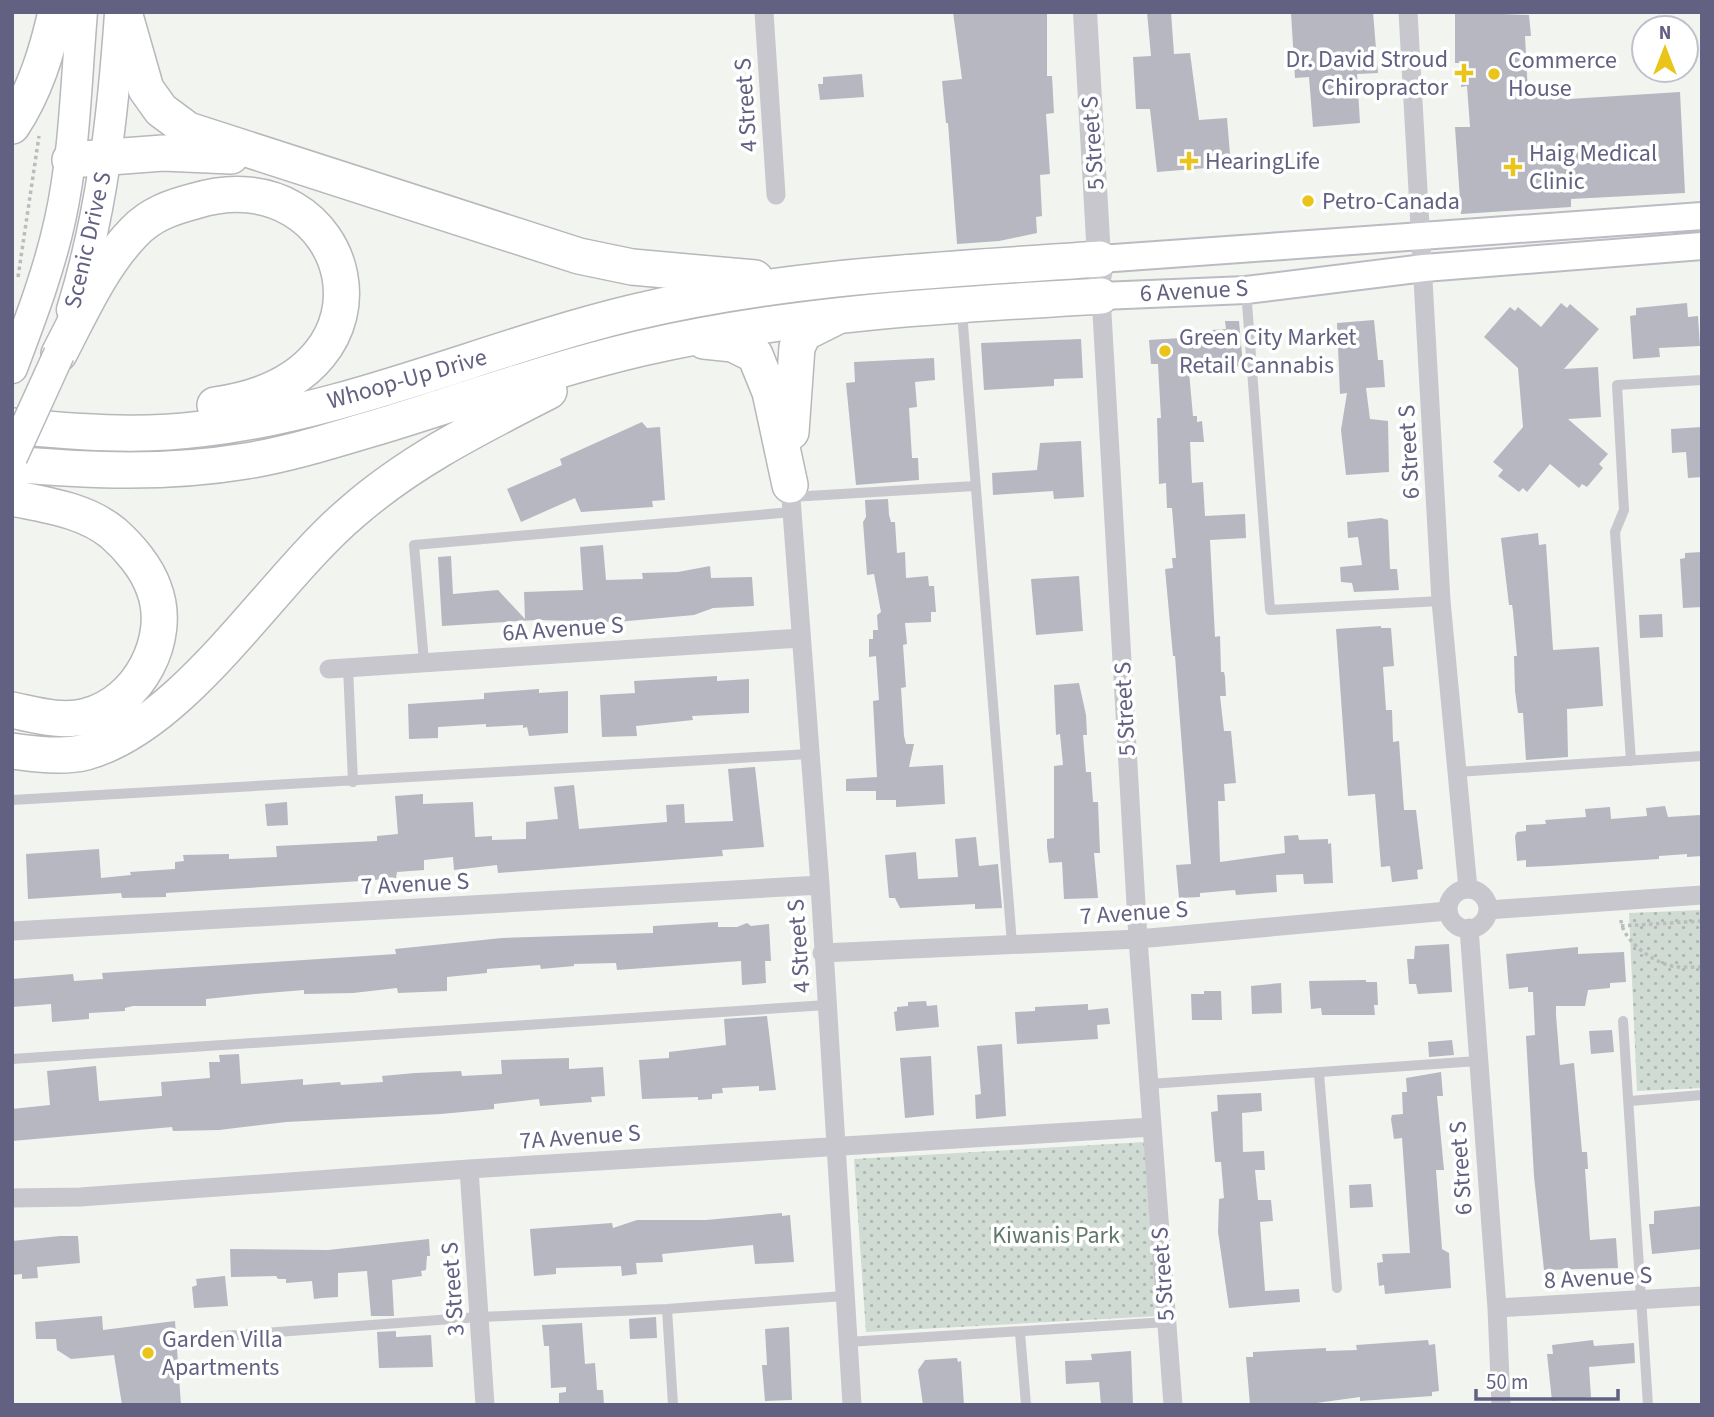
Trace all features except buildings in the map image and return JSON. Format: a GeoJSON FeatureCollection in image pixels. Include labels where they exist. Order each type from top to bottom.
{"type":"FeatureCollection","features":[{"type":"Feature","properties":{"kind":"highway"},"geometry":{"type":"LineString","coordinates":[[19,116],[47,51],[56,12]]}},
{"type":"Feature","properties":{"kind":"highway"},"geometry":{"type":"LineString","coordinates":[[122,12],[146,89],[161,110],[188,130],[287,159],[579,256],[632,267],[796,283]]}},
{"type":"Feature","properties":{"kind":"highway"},"geometry":{"type":"LineString","coordinates":[[70,160],[108,155],[163,153],[287,159]]}},
{"type":"Feature","properties":{"kind":"highway"},"geometry":{"type":"LineString","coordinates":[[12,403],[176,411],[223,404],[293,381],[316,359],[340,316],[343,293],[338,266],[327,239],[301,215],[273,201],[238,195],[206,197],[164,210],[135,231],[102,273],[59,354]]}},
{"type":"Feature","properties":{"kind":"highway","name":"6 Avenue S"},"geometry":{"type":"LineString","coordinates":[[796,283],[856,275],[1100,259]]}},
{"type":"Feature","properties":{"kind":"highway","name":"Whoop-Up Drive"},"geometry":{"type":"LineString","coordinates":[[12,426],[147,433],[201,429],[259,419],[631,313],[796,283]]}},
{"type":"Feature","properties":{"kind":"highway","name":"6 Avenue S"},"geometry":{"type":"LineString","coordinates":[[687,339],[757,325],[842,314],[1101,296]]}},
{"type":"Feature","properties":{"kind":"highway"},"geometry":{"type":"LineString","coordinates":[[791,498],[797,347],[804,334],[842,314]]}},
{"type":"Feature","properties":{"kind":"highway"},"geometry":{"type":"LineString","coordinates":[[687,339],[733,344],[755,355],[770,392],[791,498]]}},
{"type":"Feature","properties":{"kind":"highway","name":"Whoop-Up Drive"},"geometry":{"type":"LineString","coordinates":[[12,464],[109,470],[174,469],[245,461],[304,449],[624,353],[687,339]]}},
{"type":"Feature","properties":{"kind":"highway"},"geometry":{"type":"LineString","coordinates":[[14,750],[83,753],[114,742],[149,722],[185,689],[307,554],[369,498],[444,445],[624,353]]}},
{"type":"Feature","properties":{"kind":"highway"},"geometry":{"type":"LineString","coordinates":[[12,498],[68,509],[111,532],[134,555],[155,589],[158,624],[153,656],[127,696],[87,716],[60,719],[12,710]]}},
{"type":"Feature","properties":{"kind":"main road","name":"Scenic Drive S"},"geometry":{"type":"LineString","coordinates":[[16,359],[53,246],[70,160],[82,12]]}},
{"type":"Feature","properties":{"kind":"main road","name":"Scenic Drive S"},"geometry":{"type":"LineString","coordinates":[[12,457],[59,354],[92,240],[108,155],[122,12]]}},
{"type":"Feature","properties":{"kind":"main road","name":"6 Avenue S"},"geometry":{"type":"LineString","coordinates":[[1100,259],[1702,216]]}},
{"type":"Feature","properties":{"kind":"main road","name":"6 Avenue S"},"geometry":{"type":"LineString","coordinates":[[1101,296],[1246,290],[1424,268],[1702,246]]}},
{"type":"Feature","properties":{"kind":"street","name":"4 Street S"},"geometry":{"type":"LineString","coordinates":[[764,12],[776,195]]}},
{"type":"Feature","properties":{"kind":"street","name":"5 Street S"},"geometry":{"type":"LineString","coordinates":[[1085,12],[1138,940],[1173,1405]]}},
{"type":"Feature","properties":{"kind":"street","name":"6 Street S"},"geometry":{"type":"LineString","coordinates":[[1408,12],[1441,601],[1468,889]]}},
{"type":"Feature","properties":{"kind":"street","name":"4 Street S"},"geometry":{"type":"LineString","coordinates":[[791,498],[820,886],[833,1146],[852,1405]]}},
{"type":"Feature","properties":{"kind":"street","name":"6A Avenue S"},"geometry":{"type":"LineString","coordinates":[[339,668],[801,638]]}},
{"type":"Feature","properties":{"kind":"street","name":"7 Avenue S"},"geometry":{"type":"LineString","coordinates":[[12,931],[820,886]]}},
{"type":"Feature","properties":{"kind":"street"},"geometry":{"type":"LineString","coordinates":[[1468,889],[1480,893],[1488,910],[1483,922],[1469,928],[1454,922],[1448,911],[1455,893],[1468,889]]}},
{"type":"Feature","properties":{"kind":"street"},"geometry":{"type":"LineString","coordinates":[[1488,910],[1702,895]]}},
{"type":"Feature","properties":{"kind":"street","name":"7 Avenue S"},"geometry":{"type":"LineString","coordinates":[[822,953],[1138,940],[1448,911]]}},
{"type":"Feature","properties":{"kind":"street","name":"6 Street S"},"geometry":{"type":"LineString","coordinates":[[1469,928],[1497,1308],[1500,1405]]}},
{"type":"Feature","properties":{"kind":"street","name":"7A Avenue S"},"geometry":{"type":"LineString","coordinates":[[12,1198],[79,1197],[469,1169],[1152,1127]]}},
{"type":"Feature","properties":{"kind":"street","name":"3 Street S"},"geometry":{"type":"LineString","coordinates":[[469,1169],[485,1405]]}},
{"type":"Feature","properties":{"kind":"street","name":"8 Avenue S"},"geometry":{"type":"LineString","coordinates":[[1497,1308],[1702,1296]]}},
{"type":"Feature","properties":{"kind":"lane"},"geometry":{"type":"LineString","coordinates":[[1246,290],[1270,610],[1441,601]]}},
{"type":"Feature","properties":{"kind":"lane"},"geometry":{"type":"LineString","coordinates":[[961,304],[1012,944]]}},
{"type":"Feature","properties":{"kind":"lane"},"geometry":{"type":"LineString","coordinates":[[1631,761],[1615,532],[1624,510],[1617,385],[1702,380]]}},
{"type":"Feature","properties":{"kind":"lane"},"geometry":{"type":"LineString","coordinates":[[424,662],[414,545],[791,498],[975,486]]}},
{"type":"Feature","properties":{"kind":"lane"},"geometry":{"type":"LineString","coordinates":[[339,668],[353,782]]}},
{"type":"Feature","properties":{"kind":"lane"},"geometry":{"type":"LineString","coordinates":[[12,800],[809,754]]}},
{"type":"Feature","properties":{"kind":"lane"},"geometry":{"type":"LineString","coordinates":[[1457,772],[1702,756]]}},
{"type":"Feature","properties":{"kind":"lane"},"geometry":{"type":"LineString","coordinates":[[12,1059],[827,1004]]}},
{"type":"Feature","properties":{"kind":"lane"},"geometry":{"type":"LineString","coordinates":[[1623,1021],[1648,1405]]}},
{"type":"Feature","properties":{"kind":"lane"},"geometry":{"type":"LineString","coordinates":[[1149,1084],[1478,1061]]}},
{"type":"Feature","properties":{"kind":"lane"},"geometry":{"type":"LineString","coordinates":[[1319,1074],[1337,1288]]}},
{"type":"Feature","properties":{"kind":"lane"},"geometry":{"type":"LineString","coordinates":[[1630,1101],[1702,1095]]}},
{"type":"Feature","properties":{"kind":"lane"},"geometry":{"type":"LineString","coordinates":[[223,1336],[479,1317],[667,1309],[844,1296]]}},
{"type":"Feature","properties":{"kind":"lane"},"geometry":{"type":"LineString","coordinates":[[667,1309],[673,1405]]}},
{"type":"Feature","properties":{"kind":"lane"},"geometry":{"type":"LineString","coordinates":[[847,1342],[1167,1322]]}},
{"type":"Feature","properties":{"kind":"lane"},"geometry":{"type":"LineString","coordinates":[[1020,1333],[1026,1405]]}},
{"type":"Feature","properties":{"kind":"path"},"geometry":{"type":"LineString","coordinates":[[18,289],[19,256],[41,114],[19,116]]}},
{"type":"Feature","properties":{"kind":"path"},"geometry":{"type":"LineString","coordinates":[[1619,900],[1621,926],[1636,944],[1654,959],[1668,965],[1702,967]]}},
{"type":"Feature","properties":{"kind":"path"},"geometry":{"type":"LineString","coordinates":[[1621,926],[1702,921]]}},
{"type":"Feature","properties":{"kind":"green space"},"geometry":{"type":"Polygon","coordinates":[[[1702,910],[1702,1088],[1637,1091],[1629,913],[1702,910]]]}},
{"type":"Feature","properties":{"kind":"green space","name":"Kiwanis Park"},"geometry":{"type":"Polygon","coordinates":[[[1145,1142],[1159,1316],[866,1332],[854,1159],[1145,1142]]]}},
{"type":"Feature","properties":{"kind":"place","name":"Dr. David Stroud Chiropractor"},"geometry":{"type":"Point","coordinates":[1464,73]}},
{"type":"Feature","properties":{"kind":"place","name":"Commerce House"},"geometry":{"type":"Point","coordinates":[1494,74]}},
{"type":"Feature","properties":{"kind":"place","name":"HearingLife"},"geometry":{"type":"Point","coordinates":[1189,161]}},
{"type":"Feature","properties":{"kind":"place","name":"Haig Medical Clinic"},"geometry":{"type":"Point","coordinates":[1513,167]}},
{"type":"Feature","properties":{"kind":"place","name":"Petro-Canada"},"geometry":{"type":"Point","coordinates":[1308,201]}},
{"type":"Feature","properties":{"kind":"place","name":"Green City Market Retail Cannabis"},"geometry":{"type":"Point","coordinates":[1165,351]}},
{"type":"Feature","properties":{"kind":"place","name":"Garden Villa Apartments"},"geometry":{"type":"Point","coordinates":[148,1353]}}]}
